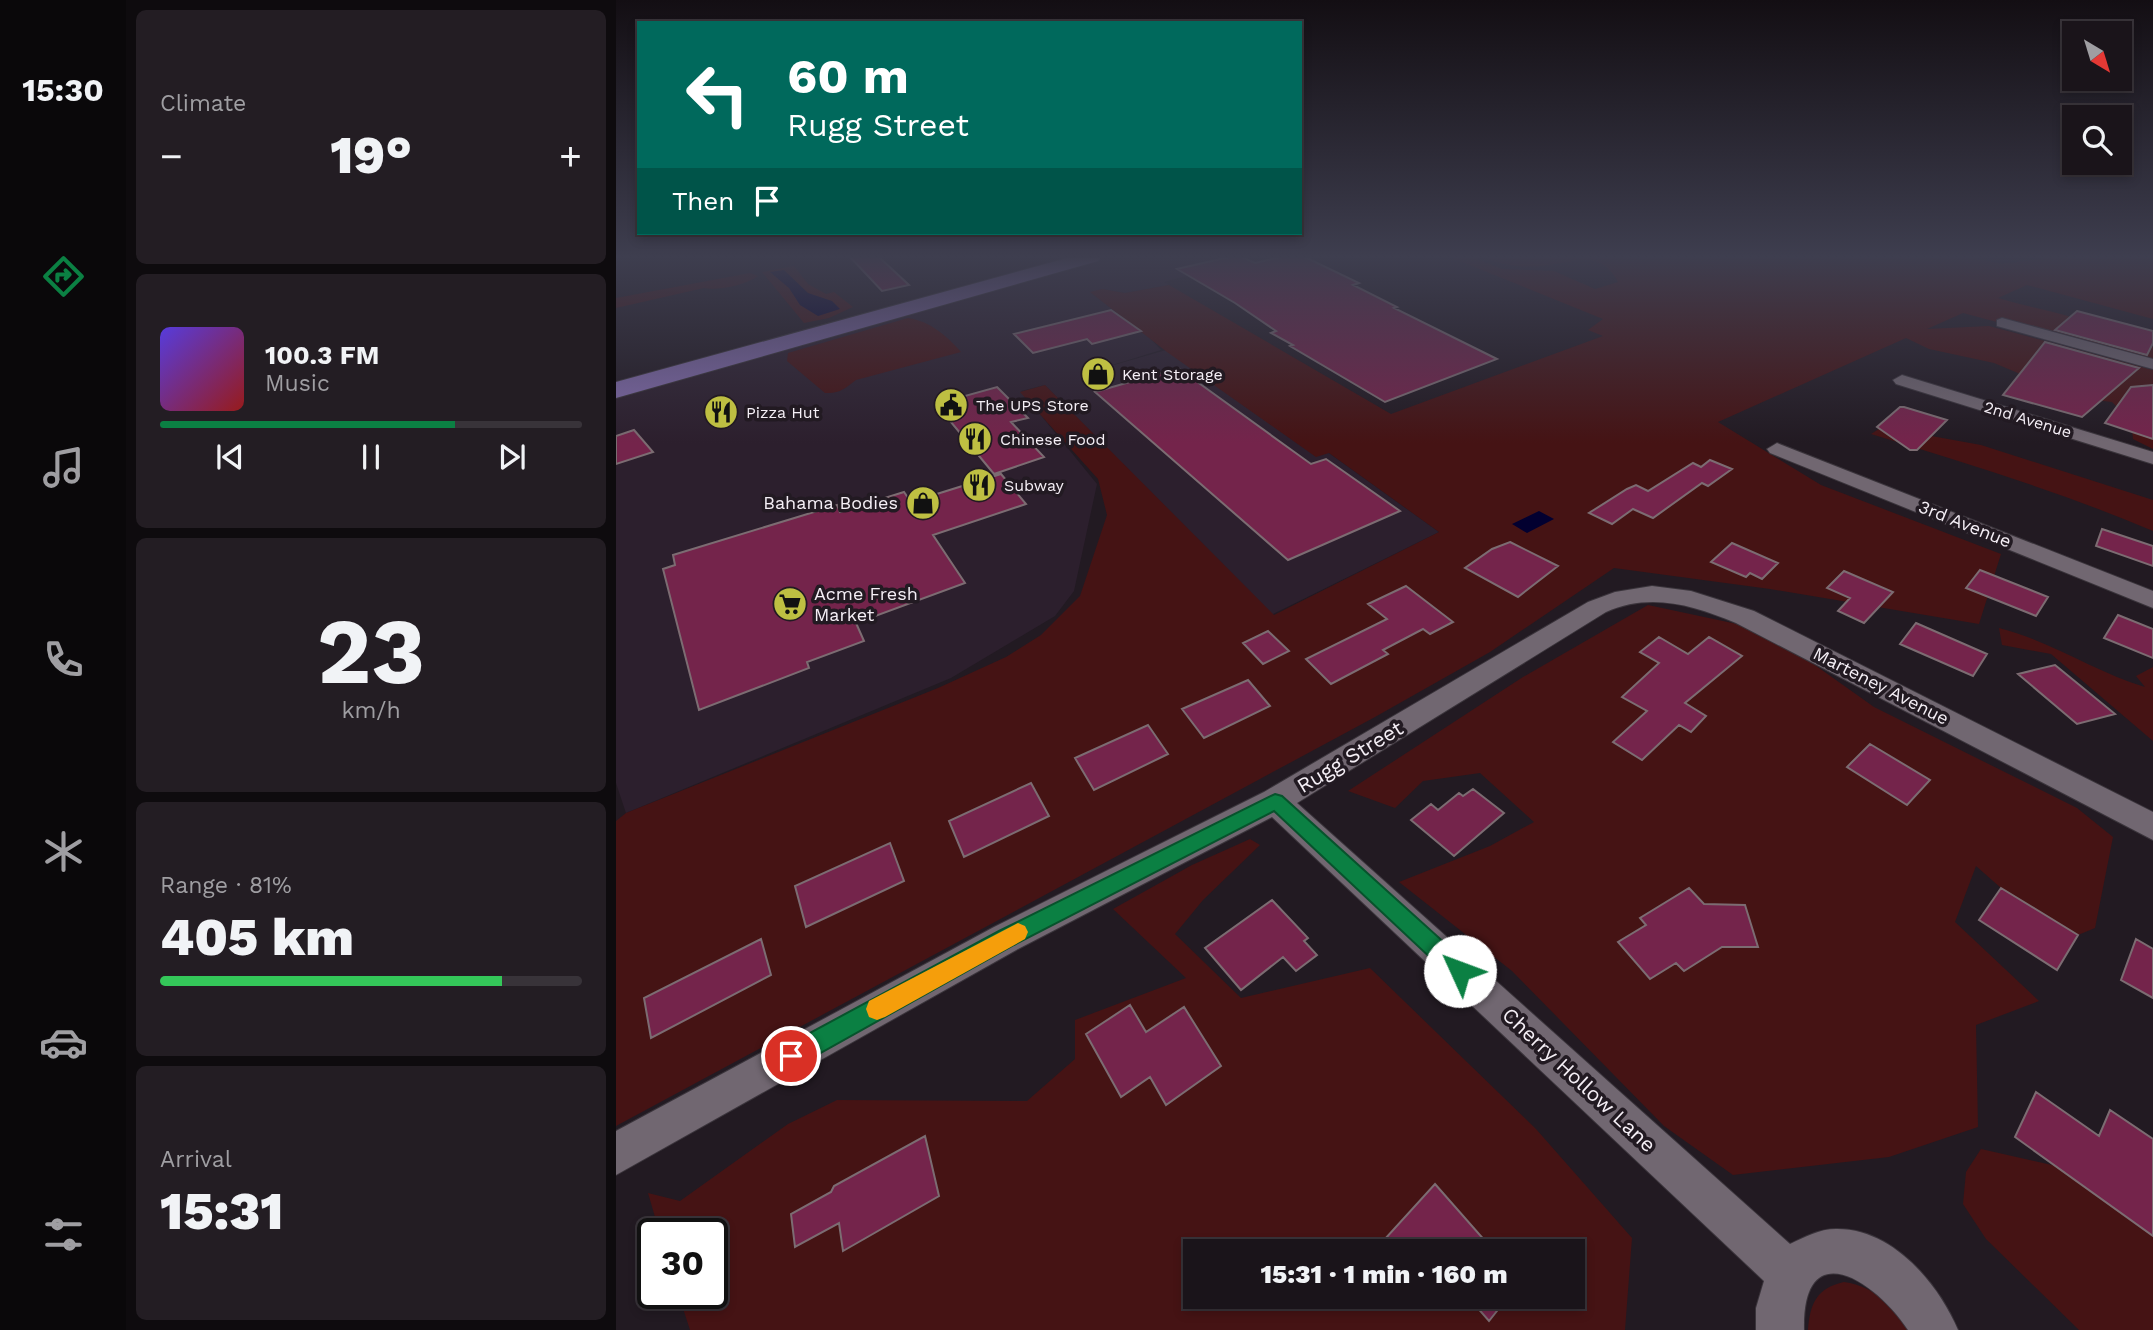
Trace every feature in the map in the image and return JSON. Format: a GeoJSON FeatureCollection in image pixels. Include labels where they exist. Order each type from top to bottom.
{"type":"FeatureCollection","features":[{"type":"Feature","properties":{"kind":"main road"},"geometry":{"type":"LineString","coordinates":[[616,390],[869,319]]}},
{"type":"Feature","properties":{"kind":"street"},"geometry":{"type":"LineString","coordinates":[[2002,323],[2153,364]]}},
{"type":"Feature","properties":{"kind":"street","name":"2nd Avenue"},"geometry":{"type":"LineString","coordinates":[[1902,380],[2153,458]]}},
{"type":"Feature","properties":{"kind":"street","name":"3rd Avenue"},"geometry":{"type":"LineString","coordinates":[[1777,449],[2153,600]]}},
{"type":"Feature","properties":{"kind":"street","name":"Marteney Avenue"},"geometry":{"type":"LineString","coordinates":[[1597,607],[1607,601],[1636,594],[1678,597],[1716,605],[1779,634],[2153,827]]}},
{"type":"Feature","properties":{"kind":"street","name":"Rugg Street"},"geometry":{"type":"LineString","coordinates":[[616,1154],[1006,938],[1275,801],[1597,607]]}},
{"type":"Feature","properties":{"kind":"street","name":"Cherry Hollow Lane"},"geometry":{"type":"LineString","coordinates":[[1275,801],[1789,1273]]}},
{"type":"Feature","properties":{"kind":"street"},"geometry":{"type":"LineString","coordinates":[[1780,1330],[1780,1297],[1789,1273],[1806,1258],[1826,1251],[1850,1253],[1877,1264],[1901,1283],[1923,1309],[1934,1330]]}},
{"type":"Feature","properties":{"kind":"shaded area"},"geometry":{"type":"Polygon","coordinates":[[[801,319],[824,319],[804,323],[801,319]]]}},
{"type":"Feature","properties":{"kind":"shaded area"},"geometry":{"type":"Polygon","coordinates":[[[870,319],[1126,319],[1161,350],[1093,371],[1166,350],[1329,453],[1439,532],[1271,615],[1045,385],[1021,391],[1097,484],[1074,591],[1055,616],[951,678],[626,813],[616,783],[616,383],[621,389],[870,319]]]}},
{"type":"Feature","properties":{"kind":"shaded area"},"geometry":{"type":"Polygon","coordinates":[[[904,319],[924,322],[950,340],[961,352],[856,380],[835,393],[825,393],[787,361],[788,353],[904,319]]]}},
{"type":"Feature","properties":{"kind":"shaded area"},"geometry":{"type":"Polygon","coordinates":[[[1125,319],[1228,319],[1391,414],[1603,336],[1588,330],[1603,319],[1949,319],[1927,329],[1989,326],[2153,370],[2153,449],[2133,439],[2131,421],[2112,402],[2077,398],[1994,363],[1929,349],[1906,338],[1718,422],[1821,485],[2001,554],[1979,624],[1770,589],[1614,568],[1490,652],[1375,717],[616,1126],[616,821],[626,813],[938,688],[1006,657],[1041,635],[1080,596],[1107,515],[1098,479],[1020,392],[1045,385],[1274,615],[1439,532],[1329,453],[1316,457],[1125,319]]]}},
{"type":"Feature","properties":{"kind":"shaded area"},"geometry":{"type":"Polygon","coordinates":[[[1986,319],[2079,319],[2136,343],[2153,347],[2153,364],[1986,319]]]}},
{"type":"Feature","properties":{"kind":"shaded area"},"geometry":{"type":"Polygon","coordinates":[[[1882,427],[1981,445],[2153,500],[2153,531],[2048,491],[1871,434],[1882,427]]]}},
{"type":"Feature","properties":{"kind":"shaded area"},"geometry":{"type":"Polygon","coordinates":[[[1539,511],[1554,519],[1527,533],[1512,524],[1539,511]]]}},
{"type":"Feature","properties":{"kind":"shaded area"},"geometry":{"type":"Polygon","coordinates":[[[1648,605],[1751,627],[1812,663],[1874,707],[2077,808],[2113,837],[2095,928],[2078,935],[2001,888],[1976,866],[1955,922],[2039,1001],[1976,1025],[1978,1127],[1889,1157],[1733,1175],[1664,1126],[1512,971],[1399,882],[1490,846],[1534,822],[1480,773],[1423,781],[1395,808],[1348,791],[1523,677],[1648,605]]]}},
{"type":"Feature","properties":{"kind":"shaded area"},"geometry":{"type":"Polygon","coordinates":[[[1999,628],[2037,641],[2145,687],[2136,676],[2153,667],[2153,741],[2051,654],[2002,645],[1999,628]]]}},
{"type":"Feature","properties":{"kind":"shaded area"},"geometry":{"type":"Polygon","coordinates":[[[1250,839],[1260,845],[1203,900],[1175,934],[1241,998],[1370,968],[1536,1129],[1632,1238],[1625,1330],[690,1330],[683,1309],[728,1309],[728,1218],[655,1218],[648,1193],[680,1201],[788,1124],[837,1100],[1027,1101],[1075,1059],[1075,1020],[1186,978],[1113,909],[1192,865],[1250,839]]]}},
{"type":"Feature","properties":{"kind":"shaded area"},"geometry":{"type":"Polygon","coordinates":[[[1981,1149],[2153,1188],[2153,1330],[2079,1330],[1986,1239],[1963,1204],[1966,1172],[1981,1149]]]}},
{"type":"Feature","properties":{"kind":"shaded area"},"geometry":{"type":"Polygon","coordinates":[[[1844,1282],[1874,1293],[1912,1330],[1808,1330],[1817,1298],[1827,1288],[1844,1282]]]}},
{"type":"Feature","properties":{"kind":"building"},"geometry":{"type":"Polygon","coordinates":[[[1074,319],[1124,319],[1141,331],[1092,344],[1087,339],[1033,353],[1014,334],[1074,319]]]}},
{"type":"Feature","properties":{"kind":"building"},"geometry":{"type":"Polygon","coordinates":[[[1259,319],[1416,319],[1497,359],[1385,402],[1271,333],[1276,331],[1259,319]]]}},
{"type":"Feature","properties":{"kind":"building"},"geometry":{"type":"Polygon","coordinates":[[[2068,319],[2108,319],[2153,331],[2153,343],[2147,355],[2055,330],[2068,319]]]}},
{"type":"Feature","properties":{"kind":"building"},"geometry":{"type":"Polygon","coordinates":[[[2045,342],[2139,368],[2082,417],[2003,395],[2045,342]]]}},
{"type":"Feature","properties":{"kind":"building"},"geometry":{"type":"Polygon","coordinates":[[[1178,368],[1311,464],[1326,459],[1400,511],[1288,560],[1095,392],[1178,368]]]}},
{"type":"Feature","properties":{"kind":"building"},"geometry":{"type":"Polygon","coordinates":[[[2153,385],[2153,439],[2105,423],[2131,387],[2153,385]]]}},
{"type":"Feature","properties":{"kind":"building"},"geometry":{"type":"Polygon","coordinates":[[[997,387],[1028,418],[1011,422],[1044,457],[994,474],[936,404],[997,387]]]}},
{"type":"Feature","properties":{"kind":"building"},"geometry":{"type":"Polygon","coordinates":[[[1900,407],[1947,420],[1917,450],[1910,450],[1877,427],[1900,407]]]}},
{"type":"Feature","properties":{"kind":"building"},"geometry":{"type":"Polygon","coordinates":[[[634,430],[653,452],[616,464],[616,436],[634,430]]]}},
{"type":"Feature","properties":{"kind":"building"},"geometry":{"type":"Polygon","coordinates":[[[1710,460],[1732,469],[1708,486],[1702,483],[1653,518],[1633,509],[1612,524],[1589,513],[1636,485],[1648,491],[1693,463],[1701,467],[1710,460]]]}},
{"type":"Feature","properties":{"kind":"building","name":"Acme Fresh Market"},"geometry":{"type":"Polygon","coordinates":[[[1001,474],[1026,504],[933,535],[965,583],[856,623],[864,641],[807,662],[809,668],[699,710],[663,569],[675,565],[673,555],[837,505],[840,512],[904,492],[911,502],[1001,474]]]}},
{"type":"Feature","properties":{"kind":"building"},"geometry":{"type":"Polygon","coordinates":[[[2102,529],[2153,546],[2153,566],[2096,546],[2102,529]]]}},
{"type":"Feature","properties":{"kind":"building"},"geometry":{"type":"Polygon","coordinates":[[[1510,542],[1558,566],[1518,597],[1465,568],[1492,549],[1510,542]]]}},
{"type":"Feature","properties":{"kind":"building"},"geometry":{"type":"Polygon","coordinates":[[[1732,543],[1778,563],[1762,579],[1750,573],[1746,577],[1711,562],[1732,543]]]}},
{"type":"Feature","properties":{"kind":"building"},"geometry":{"type":"Polygon","coordinates":[[[1980,570],[2048,597],[2036,616],[1966,588],[1980,570]]]}},
{"type":"Feature","properties":{"kind":"building"},"geometry":{"type":"Polygon","coordinates":[[[1844,571],[1893,592],[1864,623],[1838,611],[1850,598],[1827,588],[1844,571]]]}},
{"type":"Feature","properties":{"kind":"building"},"geometry":{"type":"Polygon","coordinates":[[[1406,586],[1453,622],[1430,634],[1423,629],[1383,650],[1388,654],[1331,684],[1306,659],[1387,619],[1368,604],[1406,586]]]}},
{"type":"Feature","properties":{"kind":"building"},"geometry":{"type":"Polygon","coordinates":[[[2118,615],[2153,629],[2153,658],[2104,638],[2118,615]]]}},
{"type":"Feature","properties":{"kind":"building"},"geometry":{"type":"Polygon","coordinates":[[[1916,623],[1987,654],[1973,676],[1900,644],[1916,623]]]}},
{"type":"Feature","properties":{"kind":"building"},"geometry":{"type":"Polygon","coordinates":[[[1268,631],[1289,651],[1263,664],[1243,643],[1268,631]]]}},
{"type":"Feature","properties":{"kind":"building"},"geometry":{"type":"Polygon","coordinates":[[[1659,637],[1688,654],[1709,637],[1742,656],[1685,703],[1706,716],[1691,732],[1679,725],[1642,760],[1613,742],[1647,711],[1622,697],[1659,663],[1640,652],[1659,637]]]}},
{"type":"Feature","properties":{"kind":"building"},"geometry":{"type":"Polygon","coordinates":[[[2055,665],[2115,714],[2077,724],[2018,674],[2055,665]]]}},
{"type":"Feature","properties":{"kind":"building"},"geometry":{"type":"Polygon","coordinates":[[[1248,680],[1270,706],[1204,738],[1182,709],[1248,680]]]}},
{"type":"Feature","properties":{"kind":"building"},"geometry":{"type":"Polygon","coordinates":[[[1148,725],[1168,754],[1094,790],[1075,758],[1148,725]]]}},
{"type":"Feature","properties":{"kind":"building"},"geometry":{"type":"Polygon","coordinates":[[[1870,744],[1930,780],[1907,805],[1847,767],[1870,744]]]}},
{"type":"Feature","properties":{"kind":"building"},"geometry":{"type":"Polygon","coordinates":[[[1031,783],[1049,816],[964,857],[949,821],[1031,783]]]}},
{"type":"Feature","properties":{"kind":"building"},"geometry":{"type":"Polygon","coordinates":[[[1473,789],[1504,813],[1454,856],[1411,820],[1431,804],[1438,810],[1459,793],[1463,796],[1473,789]]]}},
{"type":"Feature","properties":{"kind":"building"},"geometry":{"type":"Polygon","coordinates":[[[890,843],[904,881],[806,927],[795,886],[890,843]]]}},
{"type":"Feature","properties":{"kind":"building"},"geometry":{"type":"Polygon","coordinates":[[[1689,888],[1704,904],[1745,905],[1758,947],[1722,947],[1684,971],[1676,963],[1650,979],[1618,942],[1646,925],[1640,918],[1689,888]]]}},
{"type":"Feature","properties":{"kind":"building"},"geometry":{"type":"Polygon","coordinates":[[[2001,888],[2078,935],[2057,970],[1979,920],[2001,888]]]}},
{"type":"Feature","properties":{"kind":"building"},"geometry":{"type":"Polygon","coordinates":[[[1272,900],[1308,938],[1304,941],[1317,955],[1296,971],[1283,957],[1241,990],[1205,948],[1272,900]]]}},
{"type":"Feature","properties":{"kind":"building"},"geometry":{"type":"Polygon","coordinates":[[[761,939],[771,975],[651,1038],[644,998],[761,939]]]}},
{"type":"Feature","properties":{"kind":"building"},"geometry":{"type":"Polygon","coordinates":[[[2136,939],[2153,949],[2153,998],[2121,980],[2136,939]]]}},
{"type":"Feature","properties":{"kind":"building"},"geometry":{"type":"Polygon","coordinates":[[[1130,1005],[1146,1032],[1184,1007],[1221,1066],[1166,1105],[1150,1077],[1121,1097],[1086,1034],[1130,1005]]]}},
{"type":"Feature","properties":{"kind":"building"},"geometry":{"type":"Polygon","coordinates":[[[2036,1092],[2099,1136],[2110,1110],[2153,1139],[2153,1236],[2015,1137],[2036,1092]]]}},
{"type":"Feature","properties":{"kind":"building"},"geometry":{"type":"Polygon","coordinates":[[[925,1136],[939,1196],[843,1251],[839,1223],[795,1247],[791,1214],[831,1192],[834,1186],[925,1136]]]}},
{"type":"Feature","properties":{"kind":"building"},"geometry":{"type":"Polygon","coordinates":[[[1435,1184],[1483,1239],[1385,1239],[1435,1184]]]}},
{"type":"Feature","properties":{"kind":"building"},"geometry":{"type":"Polygon","coordinates":[[[1478,1309],[1498,1309],[1489,1321],[1478,1309]]]}},
{"type":"Feature","properties":{"kind":"slow traffic"},"geometry":{"type":"LineString","coordinates":[[877,1009],[1018,932]]}},
{"type":"Feature","properties":{"kind":"place","name":"Kent Storage"},"geometry":{"type":"Point","coordinates":[1098,374]}},
{"type":"Feature","properties":{"kind":"place","name":"The UPS Store"},"geometry":{"type":"Point","coordinates":[951,405]}},
{"type":"Feature","properties":{"kind":"place","name":"Pizza Hut"},"geometry":{"type":"Point","coordinates":[721,412]}},
{"type":"Feature","properties":{"kind":"place","name":"Chinese Food"},"geometry":{"type":"Point","coordinates":[975,439]}},
{"type":"Feature","properties":{"kind":"place","name":"Subway"},"geometry":{"type":"Point","coordinates":[979,485]}},
{"type":"Feature","properties":{"kind":"place","name":"Bahama Bodies"},"geometry":{"type":"Point","coordinates":[923,503]}},
{"type":"Feature","properties":{"kind":"place","name":"Acme Fresh Market"},"geometry":{"type":"Point","coordinates":[790,604]}},
{"type":"Feature","properties":{"kind":"route"},"geometry":{"type":"LineString","coordinates":[[791,1056],[1006,938],[1275,801],[1460,971]]}}]}
